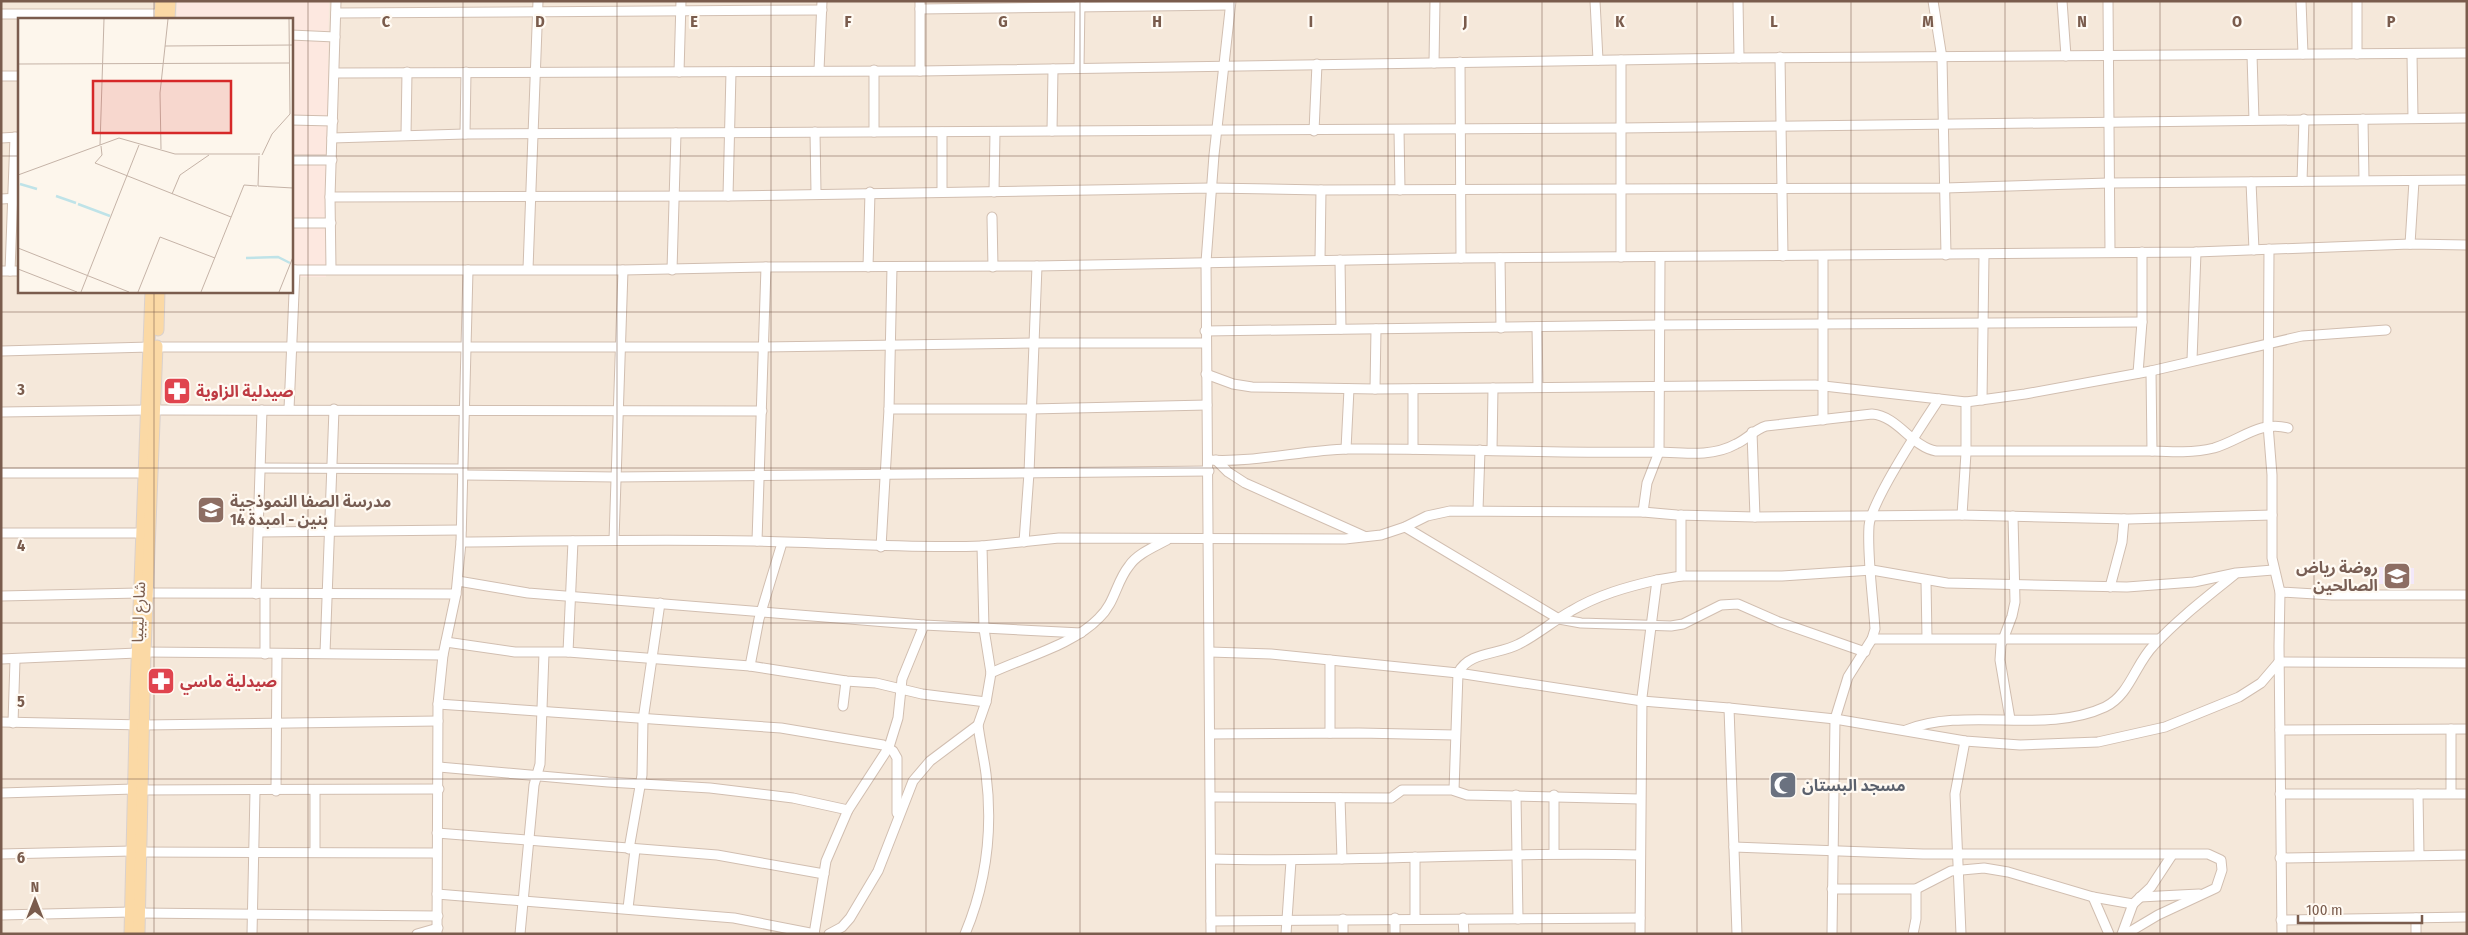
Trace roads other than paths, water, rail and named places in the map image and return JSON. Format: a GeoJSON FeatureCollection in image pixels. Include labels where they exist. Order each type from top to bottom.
{"type":"FeatureCollection","features":[{"type":"Feature","properties":{"kind":"main road"},"geometry":{"type":"LineString","coordinates":[[161,1],[163,17]]}},
{"type":"Feature","properties":{"kind":"main road"},"geometry":{"type":"LineString","coordinates":[[163,17],[170,1]]}},
{"type":"Feature","properties":{"kind":"main road","name":"شارع ليبيا"},"geometry":{"type":"LineString","coordinates":[[139,934],[136,912],[136,852],[145,526],[153,367],[151,292]]}},
{"type":"Feature","properties":{"kind":"main road","name":"شارع ليبيا"},"geometry":{"type":"LineString","coordinates":[[153,347],[159,292]]}},
{"type":"Feature","properties":{"kind":"main road","name":"شارع ليبيا"},"geometry":{"type":"LineString","coordinates":[[145,526],[144,473],[151,410]]}},
{"type":"Feature","properties":{"kind":"main road","name":"شارع ليبيا"},"geometry":{"type":"LineString","coordinates":[[130,934],[136,912]]}},
{"type":"Feature","properties":{"kind":"street"},"geometry":{"type":"LineString","coordinates":[[331,269],[330,197],[336,1]]}},
{"type":"Feature","properties":{"kind":"street"},"geometry":{"type":"LineString","coordinates":[[1434,63],[1435,1]]}},
{"type":"Feature","properties":{"kind":"street"},"geometry":{"type":"LineString","coordinates":[[1595,1],[1598,60]]}},
{"type":"Feature","properties":{"kind":"street"},"geometry":{"type":"LineString","coordinates":[[1738,1],[1739,58]]}},
{"type":"Feature","properties":{"kind":"street"},"geometry":{"type":"LineString","coordinates":[[1933,1],[1942,58],[1946,255]]}},
{"type":"Feature","properties":{"kind":"street"},"geometry":{"type":"LineString","coordinates":[[2062,1],[2066,56]]}},
{"type":"Feature","properties":{"kind":"street"},"geometry":{"type":"LineString","coordinates":[[2108,1],[2110,252]]}},
{"type":"Feature","properties":{"kind":"street"},"geometry":{"type":"LineString","coordinates":[[2301,1],[2302,54]]}},
{"type":"Feature","properties":{"kind":"street"},"geometry":{"type":"LineString","coordinates":[[2357,54],[2358,1]]}},
{"type":"Feature","properties":{"kind":"street"},"geometry":{"type":"LineString","coordinates":[[920,71],[920,5],[1230,3],[1211,188],[1206,262],[1205,343],[1207,405],[1212,460],[1208,471],[1212,934]]}},
{"type":"Feature","properties":{"kind":"street"},"geometry":{"type":"LineString","coordinates":[[1079,68],[1080,4]]}},
{"type":"Feature","properties":{"kind":"street"},"geometry":{"type":"LineString","coordinates":[[336,13],[538,6],[822,6],[819,70]]}},
{"type":"Feature","properties":{"kind":"street"},"geometry":{"type":"LineString","coordinates":[[528,270],[538,6]]}},
{"type":"Feature","properties":{"kind":"street"},"geometry":{"type":"LineString","coordinates":[[679,72],[681,6]]}},
{"type":"Feature","properties":{"kind":"street"},"geometry":{"type":"LineString","coordinates":[[1,14],[163,17]]}},
{"type":"Feature","properties":{"kind":"street"},"geometry":{"type":"LineString","coordinates":[[292,35],[335,37]]}},
{"type":"Feature","properties":{"kind":"street"},"geometry":{"type":"LineString","coordinates":[[335,73],[920,71],[1780,57],[1942,58],[2109,54],[2252,55],[2467,52]]}},
{"type":"Feature","properties":{"kind":"street"},"geometry":{"type":"LineString","coordinates":[[2412,54],[2413,118]]}},
{"type":"Feature","properties":{"kind":"street"},"geometry":{"type":"LineString","coordinates":[[2252,55],[2254,120]]}},
{"type":"Feature","properties":{"kind":"street"},"geometry":{"type":"LineString","coordinates":[[1780,57],[1783,256]]}},
{"type":"Feature","properties":{"kind":"street"},"geometry":{"type":"LineString","coordinates":[[1621,60],[1621,258]]}},
{"type":"Feature","properties":{"kind":"street"},"geometry":{"type":"LineString","coordinates":[[1460,62],[1462,258]]}},
{"type":"Feature","properties":{"kind":"street"},"geometry":{"type":"LineString","coordinates":[[1314,131],[1317,64]]}},
{"type":"Feature","properties":{"kind":"street"},"geometry":{"type":"LineString","coordinates":[[1052,131],[1053,69]]}},
{"type":"Feature","properties":{"kind":"street"},"geometry":{"type":"LineString","coordinates":[[874,70],[874,132]]}},
{"type":"Feature","properties":{"kind":"street"},"geometry":{"type":"LineString","coordinates":[[406,135],[407,72]]}},
{"type":"Feature","properties":{"kind":"street"},"geometry":{"type":"LineString","coordinates":[[465,134],[466,72]]}},
{"type":"Feature","properties":{"kind":"street"},"geometry":{"type":"LineString","coordinates":[[728,196],[731,72]]}},
{"type":"Feature","properties":{"kind":"street"},"geometry":{"type":"LineString","coordinates":[[1,76],[18,76]]}},
{"type":"Feature","properties":{"kind":"street"},"geometry":{"type":"LineString","coordinates":[[332,138],[465,134],[1314,131],[2467,118]]}},
{"type":"Feature","properties":{"kind":"street"},"geometry":{"type":"LineString","coordinates":[[2302,181],[2304,119]]}},
{"type":"Feature","properties":{"kind":"street"},"geometry":{"type":"LineString","coordinates":[[2363,119],[2364,180]]}},
{"type":"Feature","properties":{"kind":"street"},"geometry":{"type":"LineString","coordinates":[[292,120],[333,121]]}},
{"type":"Feature","properties":{"kind":"street"},"geometry":{"type":"LineString","coordinates":[[1399,130],[1400,190]]}},
{"type":"Feature","properties":{"kind":"street"},"geometry":{"type":"LineString","coordinates":[[816,132],[816,193]]}},
{"type":"Feature","properties":{"kind":"street"},"geometry":{"type":"LineString","coordinates":[[942,132],[942,192]]}},
{"type":"Feature","properties":{"kind":"street"},"geometry":{"type":"LineString","coordinates":[[994,192],[995,132]]}},
{"type":"Feature","properties":{"kind":"street"},"geometry":{"type":"LineString","coordinates":[[672,270],[676,133]]}},
{"type":"Feature","properties":{"kind":"street"},"geometry":{"type":"LineString","coordinates":[[1,138],[17,137],[16,198],[10,271]]}},
{"type":"Feature","properties":{"kind":"street"},"geometry":{"type":"LineString","coordinates":[[292,160],[332,160]]}},
{"type":"Feature","properties":{"kind":"street"},"geometry":{"type":"LineString","coordinates":[[330,197],[728,196],[870,192],[1211,188],[1321,190],[1945,188],[2109,183],[2467,180]]}},
{"type":"Feature","properties":{"kind":"street"},"geometry":{"type":"LineString","coordinates":[[2410,244],[2414,181]]}},
{"type":"Feature","properties":{"kind":"street"},"geometry":{"type":"LineString","coordinates":[[2251,182],[2254,250]]}},
{"type":"Feature","properties":{"kind":"street"},"geometry":{"type":"LineString","coordinates":[[1320,260],[1321,190]]}},
{"type":"Feature","properties":{"kind":"street"},"geometry":{"type":"LineString","coordinates":[[868,267],[870,192]]}},
{"type":"Feature","properties":{"kind":"street"},"geometry":{"type":"LineString","coordinates":[[1,199],[16,198]]}},
{"type":"Feature","properties":{"kind":"street"},"geometry":{"type":"LineString","coordinates":[[992,216],[993,267]]}},
{"type":"Feature","properties":{"kind":"street"},"geometry":{"type":"LineString","coordinates":[[292,223],[331,223]]}},
{"type":"Feature","properties":{"kind":"street"},"geometry":{"type":"LineString","coordinates":[[289,409],[293,270],[672,270],[766,267],[993,267],[1462,258],[1660,258],[2196,252],[2410,244],[2467,245]]}},
{"type":"Feature","properties":{"kind":"street"},"geometry":{"type":"LineString","coordinates":[[2269,249],[2268,425],[2273,570],[2280,592],[2280,858],[2282,934]]}},
{"type":"Feature","properties":{"kind":"street"},"geometry":{"type":"LineString","coordinates":[[2138,373],[2142,322],[2142,252]]}},
{"type":"Feature","properties":{"kind":"street"},"geometry":{"type":"LineString","coordinates":[[2192,360],[2196,252]]}},
{"type":"Feature","properties":{"kind":"street"},"geometry":{"type":"LineString","coordinates":[[1982,400],[1984,255]]}},
{"type":"Feature","properties":{"kind":"street"},"geometry":{"type":"LineString","coordinates":[[1822,256],[1823,420]]}},
{"type":"Feature","properties":{"kind":"street"},"geometry":{"type":"LineString","coordinates":[[1500,258],[1501,328]]}},
{"type":"Feature","properties":{"kind":"street"},"geometry":{"type":"LineString","coordinates":[[1643,512],[1647,483],[1659,452],[1660,258]]}},
{"type":"Feature","properties":{"kind":"street"},"geometry":{"type":"LineString","coordinates":[[1340,260],[1342,329]]}},
{"type":"Feature","properties":{"kind":"street"},"geometry":{"type":"LineString","coordinates":[[1024,542],[1029,473],[1032,343],[1037,266]]}},
{"type":"Feature","properties":{"kind":"street"},"geometry":{"type":"LineString","coordinates":[[757,541],[766,267]]}},
{"type":"Feature","properties":{"kind":"street"},"geometry":{"type":"LineString","coordinates":[[881,546],[889,409],[892,267]]}},
{"type":"Feature","properties":{"kind":"street"},"geometry":{"type":"LineString","coordinates":[[417,934],[438,931],[436,853],[439,789],[438,704],[443,655],[458,581],[461,542],[468,270]]}},
{"type":"Feature","properties":{"kind":"street"},"geometry":{"type":"LineString","coordinates":[[614,540],[623,270]]}},
{"type":"Feature","properties":{"kind":"street"},"geometry":{"type":"LineString","coordinates":[[1205,331],[1659,325],[2142,322]]}},
{"type":"Feature","properties":{"kind":"street"},"geometry":{"type":"LineString","coordinates":[[1537,328],[1538,387]]}},
{"type":"Feature","properties":{"kind":"street"},"geometry":{"type":"LineString","coordinates":[[1376,329],[1376,390]]}},
{"type":"Feature","properties":{"kind":"street"},"geometry":{"type":"LineString","coordinates":[[1206,374],[1233,384],[1252,387],[1376,390],[1538,387],[1822,386],[1966,402],[2151,371],[2302,336],[2386,330]]}},
{"type":"Feature","properties":{"kind":"street"},"geometry":{"type":"LineString","coordinates":[[1,351],[291,346],[619,348],[1205,343]]}},
{"type":"Feature","properties":{"kind":"street"},"geometry":{"type":"LineString","coordinates":[[2151,371],[2152,451]]}},
{"type":"Feature","properties":{"kind":"street"},"geometry":{"type":"LineString","coordinates":[[1492,388],[1492,450]]}},
{"type":"Feature","properties":{"kind":"street"},"geometry":{"type":"LineString","coordinates":[[1346,450],[1349,389]]}},
{"type":"Feature","properties":{"kind":"street"},"geometry":{"type":"LineString","coordinates":[[1414,389],[1414,450]]}},
{"type":"Feature","properties":{"kind":"street"},"geometry":{"type":"LineString","coordinates":[[1832,934],[1835,719],[1848,677],[1865,652],[1875,629],[1869,526],[1871,514],[1938,399]]}},
{"type":"Feature","properties":{"kind":"street"},"geometry":{"type":"LineString","coordinates":[[1962,515],[1966,453],[1966,402]]}},
{"type":"Feature","properties":{"kind":"street"},"geometry":{"type":"LineString","coordinates":[[889,409],[1031,409],[1207,405]]}},
{"type":"Feature","properties":{"kind":"street"},"geometry":{"type":"LineString","coordinates":[[1,412],[289,409],[465,409],[617,412],[762,411]]}},
{"type":"Feature","properties":{"kind":"street"},"geometry":{"type":"LineString","coordinates":[[325,653],[325,594],[334,409]]}},
{"type":"Feature","properties":{"kind":"street"},"geometry":{"type":"LineString","coordinates":[[256,594],[262,410]]}},
{"type":"Feature","properties":{"kind":"street"},"geometry":{"type":"LineString","coordinates":[[1212,460],[1346,450],[1492,450],[1577,454],[1659,452],[1688,454],[1724,450],[1737,444],[1752,432],[1766,426],[1875,414],[1888,420],[1930,450],[1966,453],[2192,451],[2213,448],[2268,425],[2288,428]]}},
{"type":"Feature","properties":{"kind":"street"},"geometry":{"type":"LineString","coordinates":[[1752,432],[1755,517]]}},
{"type":"Feature","properties":{"kind":"street"},"geometry":{"type":"LineString","coordinates":[[1478,510],[1480,450]]}},
{"type":"Feature","properties":{"kind":"street"},"geometry":{"type":"LineString","coordinates":[[1212,460],[1245,483],[1330,522],[1368,537]]}},
{"type":"Feature","properties":{"kind":"street"},"geometry":{"type":"LineString","coordinates":[[261,468],[615,477],[759,474],[1208,471]]}},
{"type":"Feature","properties":{"kind":"street"},"geometry":{"type":"LineString","coordinates":[[1,473],[144,473]]}},
{"type":"Feature","properties":{"kind":"street"},"geometry":{"type":"LineString","coordinates":[[461,542],[757,541],[881,546],[982,546],[1059,538],[1209,540],[1368,537],[1405,527],[1432,515],[1450,511],[1478,510],[1643,512],[1755,517],[1871,514],[2124,518],[2272,515]]}},
{"type":"Feature","properties":{"kind":"street"},"geometry":{"type":"LineString","coordinates":[[1681,515],[1681,576]]}},
{"type":"Feature","properties":{"kind":"street"},"geometry":{"type":"LineString","coordinates":[[2010,719],[2000,666],[2003,638],[2014,610],[2013,516]]}},
{"type":"Feature","properties":{"kind":"street"},"geometry":{"type":"LineString","coordinates":[[2110,587],[2122,542],[2124,518]]}},
{"type":"Feature","properties":{"kind":"street"},"geometry":{"type":"LineString","coordinates":[[1,533],[145,526]]}},
{"type":"Feature","properties":{"kind":"street"},"geometry":{"type":"LineString","coordinates":[[1405,527],[1558,619],[1581,623],[1683,624],[1717,607],[1738,604],[1779,622],[1865,652]]}},
{"type":"Feature","properties":{"kind":"street"},"geometry":{"type":"LineString","coordinates":[[259,532],[461,530]]}},
{"type":"Feature","properties":{"kind":"street"},"geometry":{"type":"LineString","coordinates":[[991,673],[1081,633],[1098,620],[1110,606],[1124,573],[1131,563],[1167,540]]}},
{"type":"Feature","properties":{"kind":"street"},"geometry":{"type":"LineString","coordinates":[[568,652],[573,541]]}},
{"type":"Feature","properties":{"kind":"street"},"geometry":{"type":"LineString","coordinates":[[750,666],[761,612],[782,543]]}},
{"type":"Feature","properties":{"kind":"street"},"geometry":{"type":"LineString","coordinates":[[965,934],[975,909],[985,868],[989,822],[986,775],[978,724],[986,702],[991,673],[984,629],[982,546]]}},
{"type":"Feature","properties":{"kind":"street"},"geometry":{"type":"LineString","coordinates":[[1454,790],[1458,673],[1466,662],[1521,644],[1558,619],[1607,593],[1681,576],[1782,576],[1872,570],[1926,580],[1968,585],[2015,584],[2110,587],[2177,584],[2236,573],[2273,570]]}},
{"type":"Feature","properties":{"kind":"street"},"geometry":{"type":"LineString","coordinates":[[1905,730],[1938,722],[2067,716],[2106,706],[2121,696],[2146,654],[2159,639],[2236,573]]}},
{"type":"Feature","properties":{"kind":"street"},"geometry":{"type":"LineString","coordinates":[[1640,934],[1642,701],[1657,580]]}},
{"type":"Feature","properties":{"kind":"street"},"geometry":{"type":"LineString","coordinates":[[1926,580],[1927,638]]}},
{"type":"Feature","properties":{"kind":"street"},"geometry":{"type":"LineString","coordinates":[[458,581],[522,592],[761,612],[984,629],[1081,633]]}},
{"type":"Feature","properties":{"kind":"street"},"geometry":{"type":"LineString","coordinates":[[2280,592],[2332,595],[2467,595]]}},
{"type":"Feature","properties":{"kind":"street"},"geometry":{"type":"LineString","coordinates":[[1,596],[143,593],[456,594]]}},
{"type":"Feature","properties":{"kind":"street"},"geometry":{"type":"LineString","coordinates":[[265,654],[266,594]]}},
{"type":"Feature","properties":{"kind":"street"},"geometry":{"type":"LineString","coordinates":[[628,908],[632,849],[640,784],[643,720],[660,603]]}},
{"type":"Feature","properties":{"kind":"street"},"geometry":{"type":"LineString","coordinates":[[437,894],[523,899],[734,918],[781,930],[814,934],[829,854],[848,810],[889,747],[898,718],[900,688],[924,625]]}},
{"type":"Feature","properties":{"kind":"street"},"geometry":{"type":"LineString","coordinates":[[1872,639],[2159,639]]}},
{"type":"Feature","properties":{"kind":"street"},"geometry":{"type":"LineString","coordinates":[[446,642],[516,652],[568,652],[750,666],[846,681],[876,683],[922,694],[986,702]]}},
{"type":"Feature","properties":{"kind":"street"},"geometry":{"type":"LineString","coordinates":[[1210,652],[1271,654],[1458,673],[1642,701],[1835,719],[1965,741],[2058,745],[2098,742],[2165,727],[2239,697],[2261,683],[2279,662],[2467,663]]}},
{"type":"Feature","properties":{"kind":"street"},"geometry":{"type":"LineString","coordinates":[[1,659],[15,660],[141,653],[443,655]]}},
{"type":"Feature","properties":{"kind":"street"},"geometry":{"type":"LineString","coordinates":[[520,934],[528,842],[543,712],[544,653]]}},
{"type":"Feature","properties":{"kind":"street"},"geometry":{"type":"LineString","coordinates":[[276,791],[277,654]]}},
{"type":"Feature","properties":{"kind":"street"},"geometry":{"type":"LineString","coordinates":[[13,723],[15,660]]}},
{"type":"Feature","properties":{"kind":"street"},"geometry":{"type":"LineString","coordinates":[[1330,660],[1330,733]]}},
{"type":"Feature","properties":{"kind":"street"},"geometry":{"type":"LineString","coordinates":[[843,706],[846,681]]}},
{"type":"Feature","properties":{"kind":"street"},"geometry":{"type":"LineString","coordinates":[[438,704],[643,720],[781,728],[889,747],[897,758],[898,818]]}},
{"type":"Feature","properties":{"kind":"street"},"geometry":{"type":"LineString","coordinates":[[1729,708],[1736,934]]}},
{"type":"Feature","properties":{"kind":"street"},"geometry":{"type":"LineString","coordinates":[[1,722],[139,725],[438,721]]}},
{"type":"Feature","properties":{"kind":"street"},"geometry":{"type":"LineString","coordinates":[[829,934],[842,927],[855,910],[878,871],[908,790],[919,773],[978,724]]}},
{"type":"Feature","properties":{"kind":"street"},"geometry":{"type":"LineString","coordinates":[[2451,729],[2451,794]]}},
{"type":"Feature","properties":{"kind":"street"},"geometry":{"type":"LineString","coordinates":[[2280,730],[2467,729]]}},
{"type":"Feature","properties":{"kind":"street"},"geometry":{"type":"LineString","coordinates":[[1210,734],[1455,735]]}},
{"type":"Feature","properties":{"kind":"street"},"geometry":{"type":"LineString","coordinates":[[1961,934],[1955,788],[1965,741]]}},
{"type":"Feature","properties":{"kind":"street"},"geometry":{"type":"LineString","coordinates":[[439,767],[762,794],[848,810]]}},
{"type":"Feature","properties":{"kind":"street"},"geometry":{"type":"LineString","coordinates":[[1,793],[138,789],[276,791],[439,789]]}},
{"type":"Feature","properties":{"kind":"street"},"geometry":{"type":"LineString","coordinates":[[315,790],[315,851]]}},
{"type":"Feature","properties":{"kind":"street"},"geometry":{"type":"LineString","coordinates":[[1211,797],[1391,798],[1402,790],[1454,790],[1464,794],[1554,795],[1640,799]]}},
{"type":"Feature","properties":{"kind":"street"},"geometry":{"type":"LineString","coordinates":[[252,934],[254,913],[255,791]]}},
{"type":"Feature","properties":{"kind":"street"},"geometry":{"type":"LineString","coordinates":[[2280,794],[2467,794]]}},
{"type":"Feature","properties":{"kind":"street"},"geometry":{"type":"LineString","coordinates":[[2418,794],[2418,855]]}},
{"type":"Feature","properties":{"kind":"street"},"geometry":{"type":"LineString","coordinates":[[1516,795],[1518,919]]}},
{"type":"Feature","properties":{"kind":"street"},"geometry":{"type":"LineString","coordinates":[[1554,795],[1554,853]]}},
{"type":"Feature","properties":{"kind":"street"},"geometry":{"type":"LineString","coordinates":[[1340,798],[1342,859]]}},
{"type":"Feature","properties":{"kind":"street"},"geometry":{"type":"LineString","coordinates":[[437,833],[528,842],[729,857],[824,874]]}},
{"type":"Feature","properties":{"kind":"street"},"geometry":{"type":"LineString","coordinates":[[1734,847],[1957,854],[2208,854],[2221,860],[2222,870],[2216,888],[2165,911],[2126,934]]}},
{"type":"Feature","properties":{"kind":"street"},"geometry":{"type":"LineString","coordinates":[[1,854],[315,851],[436,853]]}},
{"type":"Feature","properties":{"kind":"street"},"geometry":{"type":"LineString","coordinates":[[1211,859],[1291,861],[1554,853],[1640,855]]}},
{"type":"Feature","properties":{"kind":"street"},"geometry":{"type":"LineString","coordinates":[[2122,934],[2133,904],[2151,886],[2172,855]]}},
{"type":"Feature","properties":{"kind":"street"},"geometry":{"type":"LineString","coordinates":[[2280,858],[2467,855]]}},
{"type":"Feature","properties":{"kind":"street"},"geometry":{"type":"LineString","coordinates":[[1415,857],[1415,918]]}},
{"type":"Feature","properties":{"kind":"street"},"geometry":{"type":"LineString","coordinates":[[1286,934],[1291,861]]}},
{"type":"Feature","properties":{"kind":"street"},"geometry":{"type":"LineString","coordinates":[[1832,889],[1916,889],[1958,870],[1984,868],[2008,872],[2093,898],[2133,904]]}},
{"type":"Feature","properties":{"kind":"street"},"geometry":{"type":"LineString","coordinates":[[1913,934],[1916,919],[1916,889]]}},
{"type":"Feature","properties":{"kind":"street"},"geometry":{"type":"LineString","coordinates":[[2140,897],[2204,894]]}},
{"type":"Feature","properties":{"kind":"street"},"geometry":{"type":"LineString","coordinates":[[2093,898],[2109,934]]}},
{"type":"Feature","properties":{"kind":"street"},"geometry":{"type":"LineString","coordinates":[[1,915],[136,912],[438,916]]}},
{"type":"Feature","properties":{"kind":"street"},"geometry":{"type":"LineString","coordinates":[[2281,920],[2467,917]]}},
{"type":"Feature","properties":{"kind":"street"},"geometry":{"type":"LineString","coordinates":[[1211,922],[1395,918],[1640,918]]}},
{"type":"Feature","properties":{"kind":"street"},"geometry":{"type":"LineString","coordinates":[[1394,934],[1395,918]]}},
{"type":"Feature","properties":{"kind":"street"},"geometry":{"type":"LineString","coordinates":[[1463,918],[1464,934]]}},
{"type":"Feature","properties":{"kind":"street"},"geometry":{"type":"LineString","coordinates":[[2416,918],[2416,934]]}},
{"type":"Feature","properties":{"kind":"street"},"geometry":{"type":"LineString","coordinates":[[1343,919],[1343,934]]}},
{"type":"Feature","properties":{"kind":"place","name":"صيدلية الزاوية"},"geometry":{"type":"Point","coordinates":[177,391]}},
{"type":"Feature","properties":{"kind":"place","name":"مدرسة الصفا النموذجية بنين - امبدة 14"},"geometry":{"type":"Point","coordinates":[211,510]}},
{"type":"Feature","properties":{"kind":"place","name":"روضة رياض الصالحين"},"geometry":{"type":"Point","coordinates":[2397,576]}},
{"type":"Feature","properties":{"kind":"place","name":"صيدلية ماسي"},"geometry":{"type":"Point","coordinates":[161,681]}},
{"type":"Feature","properties":{"kind":"place","name":"مسجد البستان"},"geometry":{"type":"Point","coordinates":[1783,785]}}]}
